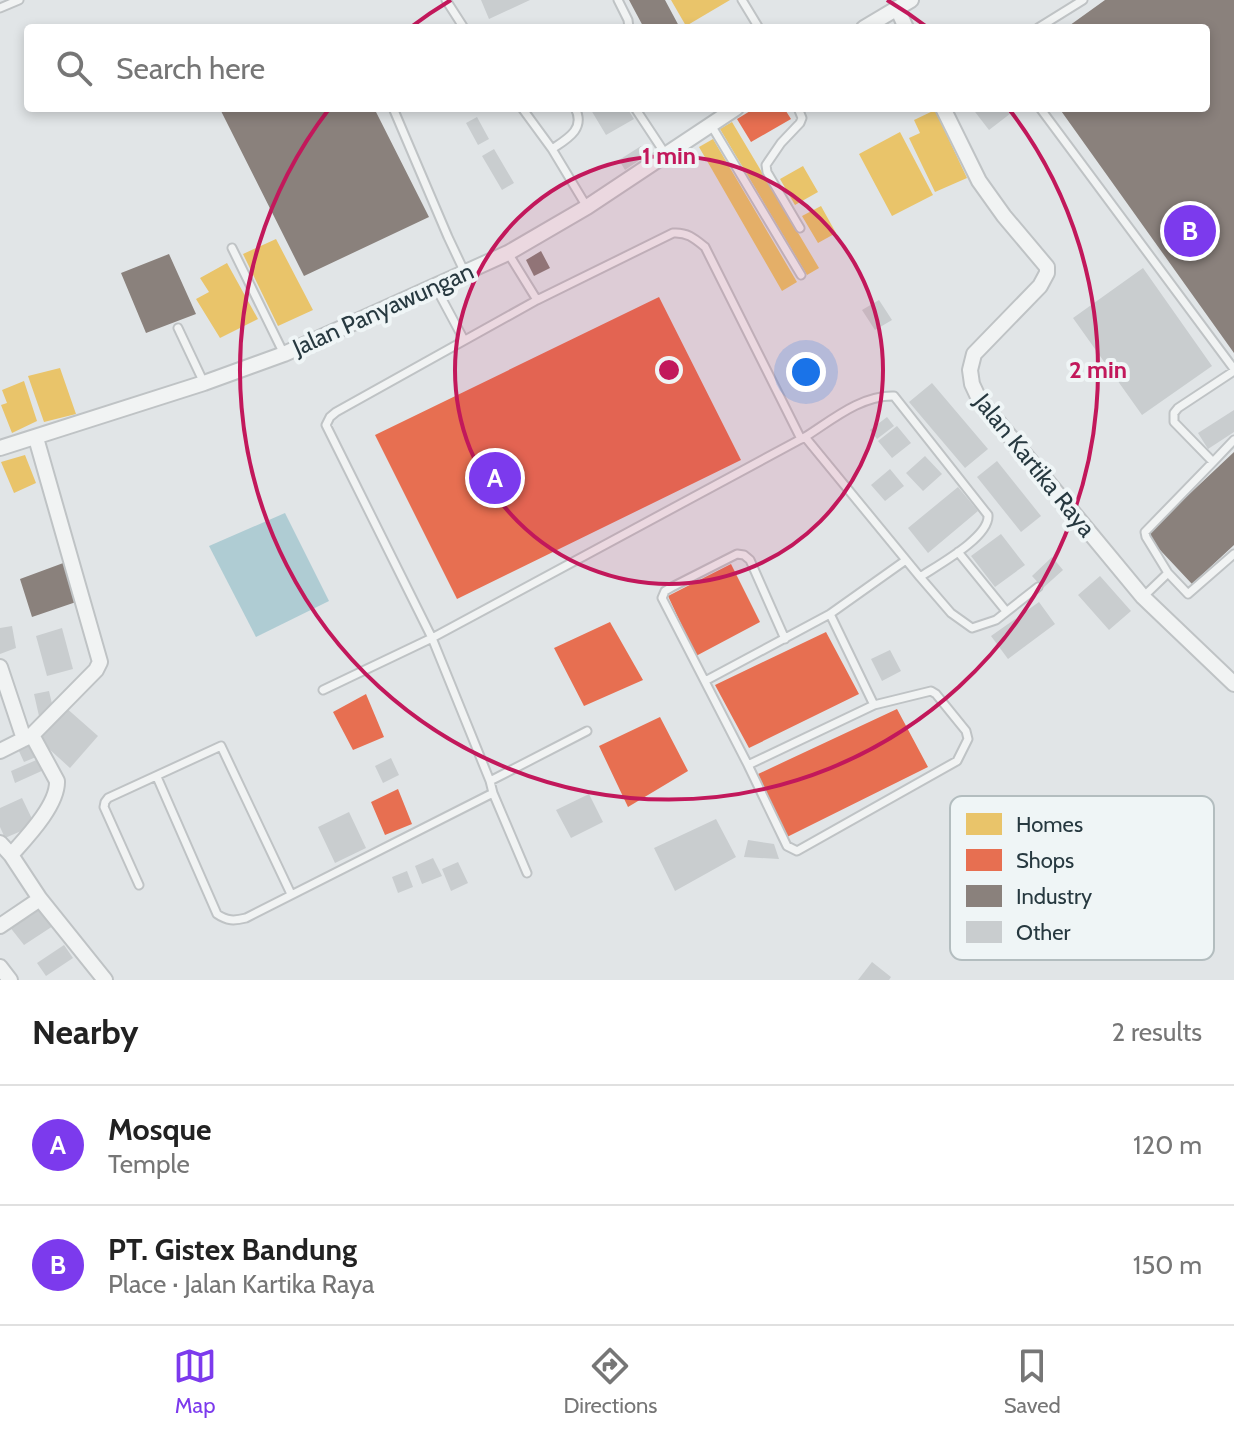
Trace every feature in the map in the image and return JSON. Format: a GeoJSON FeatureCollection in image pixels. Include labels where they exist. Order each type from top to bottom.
{"type":"FeatureCollection","features":[{"type":"Feature","properties":{"kind":"street"},"geometry":{"type":"LineString","coordinates":[[869,24],[894,4],[911,0]]}},
{"type":"Feature","properties":{"kind":"street"},"geometry":{"type":"LineString","coordinates":[[894,4],[904,24]]}},
{"type":"Feature","properties":{"kind":"street","name":"Jalan Panyawungan"},"geometry":{"type":"LineString","coordinates":[[0,448],[284,354],[465,273],[508,253],[587,207],[730,112]]}},
{"type":"Feature","properties":{"kind":"street","name":"Jalan Kartika Raya"},"geometry":{"type":"LineString","coordinates":[[945,112],[979,181],[1047,267],[1040,286],[974,354],[970,370],[979,399],[1143,597],[1234,684]]}},
{"type":"Feature","properties":{"kind":"street"},"geometry":{"type":"LineString","coordinates":[[0,751],[28,737],[96,670],[100,662],[36,438]]}},
{"type":"Feature","properties":{"kind":"street"},"geometry":{"type":"LineString","coordinates":[[0,667],[28,737],[57,781],[55,796],[35,828],[11,855]]}},
{"type":"Feature","properties":{"kind":"street"},"geometry":{"type":"LineString","coordinates":[[0,843],[105,980]]}},
{"type":"Feature","properties":{"kind":"street"},"geometry":{"type":"LineString","coordinates":[[0,926],[40,899]]}},
{"type":"Feature","properties":{"kind":"street"},"geometry":{"type":"LineString","coordinates":[[0,967],[10,980]]}},
{"type":"Feature","properties":{"kind":"lane"},"geometry":{"type":"LineString","coordinates":[[446,0],[461,24]]}},
{"type":"Feature","properties":{"kind":"lane"},"geometry":{"type":"LineString","coordinates":[[618,0],[628,24]]}},
{"type":"Feature","properties":{"kind":"lane"},"geometry":{"type":"LineString","coordinates":[[742,0],[757,24]]}},
{"type":"Feature","properties":{"kind":"lane"},"geometry":{"type":"LineString","coordinates":[[1044,24],[1083,0]]}},
{"type":"Feature","properties":{"kind":"lane"},"geometry":{"type":"LineString","coordinates":[[0,8],[15,1]]}},
{"type":"Feature","properties":{"kind":"lane"},"geometry":{"type":"LineString","coordinates":[[395,112],[465,273]]}},
{"type":"Feature","properties":{"kind":"lane"},"geometry":{"type":"LineString","coordinates":[[525,112],[552,149],[587,207]]}},
{"type":"Feature","properties":{"kind":"lane"},"geometry":{"type":"LineString","coordinates":[[552,149],[571,137],[578,127],[577,112]]}},
{"type":"Feature","properties":{"kind":"lane"},"geometry":{"type":"LineString","coordinates":[[638,112],[666,155]]}},
{"type":"Feature","properties":{"kind":"lane"},"geometry":{"type":"LineString","coordinates":[[800,112],[800,123],[766,165],[767,172],[800,228]]}},
{"type":"Feature","properties":{"kind":"lane"},"geometry":{"type":"LineString","coordinates":[[1043,112],[1234,370],[1174,413],[1174,422],[1213,462]]}},
{"type":"Feature","properties":{"kind":"lane"},"geometry":{"type":"LineString","coordinates":[[711,125],[801,275]]}},
{"type":"Feature","properties":{"kind":"lane"},"geometry":{"type":"LineString","coordinates":[[527,873],[432,638],[326,425],[336,412],[464,340],[537,300],[673,233],[682,232],[705,247],[803,438],[951,613],[972,628],[996,620],[1038,587]]}},
{"type":"Feature","properties":{"kind":"lane"},"geometry":{"type":"LineString","coordinates":[[232,248],[284,354]]}},
{"type":"Feature","properties":{"kind":"lane"},"geometry":{"type":"LineString","coordinates":[[508,253],[537,300]]}},
{"type":"Feature","properties":{"kind":"lane"},"geometry":{"type":"LineString","coordinates":[[435,286],[464,340]]}},
{"type":"Feature","properties":{"kind":"lane"},"geometry":{"type":"LineString","coordinates":[[178,328],[204,383]]}},
{"type":"Feature","properties":{"kind":"lane"},"geometry":{"type":"LineString","coordinates":[[323,690],[432,638],[879,395],[894,396],[988,515],[989,522],[983,531],[920,577]]}},
{"type":"Feature","properties":{"kind":"lane"},"geometry":{"type":"LineString","coordinates":[[1234,440],[1145,532],[1168,573],[1188,594],[1234,554]]}},
{"type":"Feature","properties":{"kind":"lane"},"geometry":{"type":"LineString","coordinates":[[958,552],[1006,611]]}},
{"type":"Feature","properties":{"kind":"lane"},"geometry":{"type":"LineString","coordinates":[[748,765],[874,705],[931,691],[966,731],[968,739],[957,761],[797,851],[787,846],[662,598],[665,591],[672,587],[737,554],[744,555],[750,560],[785,639]]}},
{"type":"Feature","properties":{"kind":"lane"},"geometry":{"type":"LineString","coordinates":[[705,681],[830,614],[906,560]]}},
{"type":"Feature","properties":{"kind":"lane"},"geometry":{"type":"LineString","coordinates":[[1143,597],[1168,573]]}},
{"type":"Feature","properties":{"kind":"lane"},"geometry":{"type":"LineString","coordinates":[[830,614],[874,705]]}},
{"type":"Feature","properties":{"kind":"lane"},"geometry":{"type":"LineString","coordinates":[[490,781],[587,731]]}},
{"type":"Feature","properties":{"kind":"lane"},"geometry":{"type":"LineString","coordinates":[[139,885],[104,807],[105,802],[221,746],[291,894]]}},
{"type":"Feature","properties":{"kind":"lane"},"geometry":{"type":"LineString","coordinates":[[157,777],[217,914],[225,920],[246,918],[493,793]]}},
{"type":"Feature","properties":{"kind":"water"},"geometry":{"type":"Polygon","coordinates":[[[285,513],[329,601],[256,637],[209,546],[285,513]]]}},
{"type":"Feature","properties":{"kind":"building: Homes"},"geometry":{"type":"Polygon","coordinates":[[[671,0],[730,0],[689,24],[685,24],[671,0]]]}},
{"type":"Feature","properties":{"kind":"building: Homes"},"geometry":{"type":"Polygon","coordinates":[[[936,112],[967,178],[935,192],[909,138],[920,133],[914,120],[936,112]]]}},
{"type":"Feature","properties":{"kind":"building: Homes"},"geometry":{"type":"Polygon","coordinates":[[[732,122],[819,268],[807,275],[720,129],[732,122]]]}},
{"type":"Feature","properties":{"kind":"building: Homes"},"geometry":{"type":"Polygon","coordinates":[[[900,132],[933,195],[892,216],[859,154],[900,132]]]}},
{"type":"Feature","properties":{"kind":"building: Homes"},"geometry":{"type":"Polygon","coordinates":[[[713,139],[797,282],[782,291],[699,147],[713,139]]]}},
{"type":"Feature","properties":{"kind":"building: Homes"},"geometry":{"type":"Polygon","coordinates":[[[803,166],[818,192],[795,205],[780,179],[803,166]]]}},
{"type":"Feature","properties":{"kind":"building: Homes"},"geometry":{"type":"Polygon","coordinates":[[[821,206],[836,233],[818,243],[802,216],[821,206]]]}},
{"type":"Feature","properties":{"kind":"building: Homes"},"geometry":{"type":"Polygon","coordinates":[[[276,239],[313,310],[278,326],[243,254],[276,239]]]}},
{"type":"Feature","properties":{"kind":"building: Homes"},"geometry":{"type":"Polygon","coordinates":[[[227,263],[258,319],[220,338],[196,299],[209,292],[200,278],[227,263]]]}},
{"type":"Feature","properties":{"kind":"building: Homes"},"geometry":{"type":"Polygon","coordinates":[[[60,368],[76,414],[44,422],[28,376],[60,368]]]}},
{"type":"Feature","properties":{"kind":"building: Homes"},"geometry":{"type":"Polygon","coordinates":[[[24,381],[37,421],[12,433],[1,405],[7,403],[2,390],[24,381]]]}},
{"type":"Feature","properties":{"kind":"building: Homes"},"geometry":{"type":"Polygon","coordinates":[[[25,455],[36,483],[14,493],[1,462],[25,455]]]}},
{"type":"Feature","properties":{"kind":"building: Shops"},"geometry":{"type":"Polygon","coordinates":[[[748,112],[787,112],[791,119],[751,142],[737,119],[748,112]]]}},
{"type":"Feature","properties":{"kind":"building: Shops"},"geometry":{"type":"Polygon","coordinates":[[[659,297],[741,460],[457,599],[375,435],[659,297]]]}},
{"type":"Feature","properties":{"kind":"building: Shops"},"geometry":{"type":"Polygon","coordinates":[[[731,564],[760,622],[696,656],[668,596],[731,564]]]}},
{"type":"Feature","properties":{"kind":"building: Shops"},"geometry":{"type":"Polygon","coordinates":[[[610,622],[643,680],[584,706],[554,648],[610,622]]]}},
{"type":"Feature","properties":{"kind":"building: Shops"},"geometry":{"type":"Polygon","coordinates":[[[826,632],[859,694],[749,748],[715,685],[826,632]]]}},
{"type":"Feature","properties":{"kind":"building: Shops"},"geometry":{"type":"Polygon","coordinates":[[[366,694],[384,737],[353,750],[333,712],[366,694]]]}},
{"type":"Feature","properties":{"kind":"building: Shops"},"geometry":{"type":"Polygon","coordinates":[[[897,709],[928,767],[787,837],[758,774],[897,709]]]}},
{"type":"Feature","properties":{"kind":"building: Shops"},"geometry":{"type":"Polygon","coordinates":[[[660,717],[688,771],[628,807],[599,746],[660,717]]]}},
{"type":"Feature","properties":{"kind":"building: Shops"},"geometry":{"type":"Polygon","coordinates":[[[398,789],[412,824],[385,835],[371,802],[398,789]]]}},
{"type":"Feature","properties":{"kind":"building: Industry"},"geometry":{"type":"Polygon","coordinates":[[[629,0],[665,0],[678,24],[642,24],[629,0]]]}},
{"type":"Feature","properties":{"kind":"building: Industry"},"geometry":{"type":"Polygon","coordinates":[[[1105,0],[1234,0],[1234,353],[1062,112],[1210,112],[1210,24],[1072,24],[1105,0]]]}},
{"type":"Feature","properties":{"kind":"building: Industry"},"geometry":{"type":"Polygon","coordinates":[[[222,112],[376,112],[429,217],[304,276],[222,112]]]}},
{"type":"Feature","properties":{"kind":"building: Industry"},"geometry":{"type":"Polygon","coordinates":[[[541,251],[550,268],[534,276],[526,260],[541,251]]]}},
{"type":"Feature","properties":{"kind":"building: Industry"},"geometry":{"type":"Polygon","coordinates":[[[169,254],[196,314],[146,333],[121,273],[169,254]]]}},
{"type":"Feature","properties":{"kind":"building: Industry"},"geometry":{"type":"Polygon","coordinates":[[[1234,452],[1234,545],[1192,584],[1146,535],[1234,452]]]}},
{"type":"Feature","properties":{"kind":"building: Industry"},"geometry":{"type":"Polygon","coordinates":[[[66,562],[79,601],[32,617],[20,579],[66,562]]]}},
{"type":"Feature","properties":{"kind":"building: Other"},"geometry":{"type":"Polygon","coordinates":[[[481,0],[530,0],[489,19],[481,0]]]}},
{"type":"Feature","properties":{"kind":"building: Other"},"geometry":{"type":"Polygon","coordinates":[[[592,112],[630,112],[634,119],[606,135],[592,112]]]}},
{"type":"Feature","properties":{"kind":"building: Other"},"geometry":{"type":"Polygon","coordinates":[[[975,112],[1012,112],[989,130],[975,112]]]}},
{"type":"Feature","properties":{"kind":"building: Other"},"geometry":{"type":"Polygon","coordinates":[[[477,117],[489,139],[478,145],[466,123],[477,117]]]}},
{"type":"Feature","properties":{"kind":"building: Other"},"geometry":{"type":"Polygon","coordinates":[[[641,146],[647,155],[625,170],[619,160],[641,146]]]}},
{"type":"Feature","properties":{"kind":"building: Other"},"geometry":{"type":"Polygon","coordinates":[[[494,149],[514,183],[502,190],[482,156],[494,149]]]}},
{"type":"Feature","properties":{"kind":"building: Other"},"geometry":{"type":"Polygon","coordinates":[[[1143,268],[1212,366],[1142,415],[1073,318],[1143,268]]]}},
{"type":"Feature","properties":{"kind":"building: Other"},"geometry":{"type":"Polygon","coordinates":[[[879,300],[892,320],[875,330],[862,310],[879,300]]]}},
{"type":"Feature","properties":{"kind":"building: Other"},"geometry":{"type":"Polygon","coordinates":[[[932,383],[988,449],[965,468],[909,402],[932,383]]]}},
{"type":"Feature","properties":{"kind":"building: Other"},"geometry":{"type":"Polygon","coordinates":[[[1234,410],[1234,432],[1208,449],[1198,433],[1234,410]]]}},
{"type":"Feature","properties":{"kind":"building: Other"},"geometry":{"type":"Polygon","coordinates":[[[887,417],[894,426],[877,439],[870,430],[887,417]]]}},
{"type":"Feature","properties":{"kind":"building: Other"},"geometry":{"type":"Polygon","coordinates":[[[897,426],[911,443],[892,458],[878,441],[897,426]]]}},
{"type":"Feature","properties":{"kind":"building: Other"},"geometry":{"type":"Polygon","coordinates":[[[925,456],[942,474],[923,491],[906,473],[925,456]]]}},
{"type":"Feature","properties":{"kind":"building: Other"},"geometry":{"type":"Polygon","coordinates":[[[997,461],[1041,516],[1021,532],[977,477],[997,461]]]}},
{"type":"Feature","properties":{"kind":"building: Other"},"geometry":{"type":"Polygon","coordinates":[[[890,469],[904,486],[885,501],[871,485],[890,469]]]}},
{"type":"Feature","properties":{"kind":"building: Other"},"geometry":{"type":"Polygon","coordinates":[[[958,487],[978,511],[928,553],[908,528],[958,487]]]}},
{"type":"Feature","properties":{"kind":"building: Other"},"geometry":{"type":"Polygon","coordinates":[[[1001,534],[1025,565],[995,587],[971,556],[1001,534]]]}},
{"type":"Feature","properties":{"kind":"building: Other"},"geometry":{"type":"Polygon","coordinates":[[[1052,557],[1063,570],[1043,588],[1032,576],[1052,557]]]}},
{"type":"Feature","properties":{"kind":"building: Other"},"geometry":{"type":"Polygon","coordinates":[[[1100,576],[1131,611],[1109,630],[1078,595],[1100,576]]]}},
{"type":"Feature","properties":{"kind":"building: Other"},"geometry":{"type":"Polygon","coordinates":[[[1039,602],[1055,624],[1008,659],[991,636],[1039,602]]]}},
{"type":"Feature","properties":{"kind":"building: Other"},"geometry":{"type":"Polygon","coordinates":[[[12,626],[16,648],[0,654],[0,628],[12,626]]]}},
{"type":"Feature","properties":{"kind":"building: Other"},"geometry":{"type":"Polygon","coordinates":[[[62,628],[73,669],[47,676],[36,636],[62,628]]]}},
{"type":"Feature","properties":{"kind":"building: Other"},"geometry":{"type":"Polygon","coordinates":[[[890,650],[901,671],[882,681],[871,659],[890,650]]]}},
{"type":"Feature","properties":{"kind":"building: Other"},"geometry":{"type":"Polygon","coordinates":[[[49,691],[53,708],[39,716],[34,694],[49,691]]]}},
{"type":"Feature","properties":{"kind":"building: Other"},"geometry":{"type":"Polygon","coordinates":[[[64,706],[98,736],[70,768],[36,737],[64,706]]]}},
{"type":"Feature","properties":{"kind":"building: Other"},"geometry":{"type":"Polygon","coordinates":[[[32,741],[41,755],[24,762],[18,749],[32,741]]]}},
{"type":"Feature","properties":{"kind":"building: Other"},"geometry":{"type":"Polygon","coordinates":[[[41,758],[46,769],[15,783],[11,771],[41,758]]]}},
{"type":"Feature","properties":{"kind":"building: Other"},"geometry":{"type":"Polygon","coordinates":[[[391,758],[399,775],[383,783],[375,766],[391,758]]]}},
{"type":"Feature","properties":{"kind":"building: Other"},"geometry":{"type":"Polygon","coordinates":[[[589,794],[603,822],[571,838],[556,810],[589,794]]]}},
{"type":"Feature","properties":{"kind":"building: Other"},"geometry":{"type":"Polygon","coordinates":[[[22,798],[35,825],[5,838],[0,827],[0,808],[22,798]]]}},
{"type":"Feature","properties":{"kind":"building: Other"},"geometry":{"type":"Polygon","coordinates":[[[349,812],[366,848],[335,863],[318,827],[349,812]]]}},
{"type":"Feature","properties":{"kind":"building: Other"},"geometry":{"type":"Polygon","coordinates":[[[716,819],[736,857],[675,891],[654,848],[716,819]]]}},
{"type":"Feature","properties":{"kind":"building: Other"},"geometry":{"type":"Polygon","coordinates":[[[748,840],[774,844],[779,859],[744,857],[748,840]]]}},
{"type":"Feature","properties":{"kind":"building: Other"},"geometry":{"type":"Polygon","coordinates":[[[433,858],[442,876],[422,884],[415,866],[433,858]]]}},
{"type":"Feature","properties":{"kind":"building: Other"},"geometry":{"type":"Polygon","coordinates":[[[458,862],[468,883],[451,891],[442,869],[458,862]]]}},
{"type":"Feature","properties":{"kind":"building: Other"},"geometry":{"type":"Polygon","coordinates":[[[407,871],[413,887],[398,893],[392,877],[407,871]]]}},
{"type":"Feature","properties":{"kind":"building: Other"},"geometry":{"type":"Polygon","coordinates":[[[40,909],[53,926],[24,945],[9,926],[40,909]]]}},
{"type":"Feature","properties":{"kind":"building: Other"},"geometry":{"type":"Polygon","coordinates":[[[64,945],[73,958],[46,976],[37,963],[64,945]]]}},
{"type":"Feature","properties":{"kind":"building: Other"},"geometry":{"type":"Polygon","coordinates":[[[872,962],[891,977],[889,980],[858,980],[872,962]]]}},
{"type":"Feature","properties":{"kind":"place","name":"PT. Gistex Bandung"},"geometry":{"type":"Point","coordinates":[1190,231]}},
{"type":"Feature","properties":{"kind":"place","name":"Mosque"},"geometry":{"type":"Point","coordinates":[495,478]}}]}
